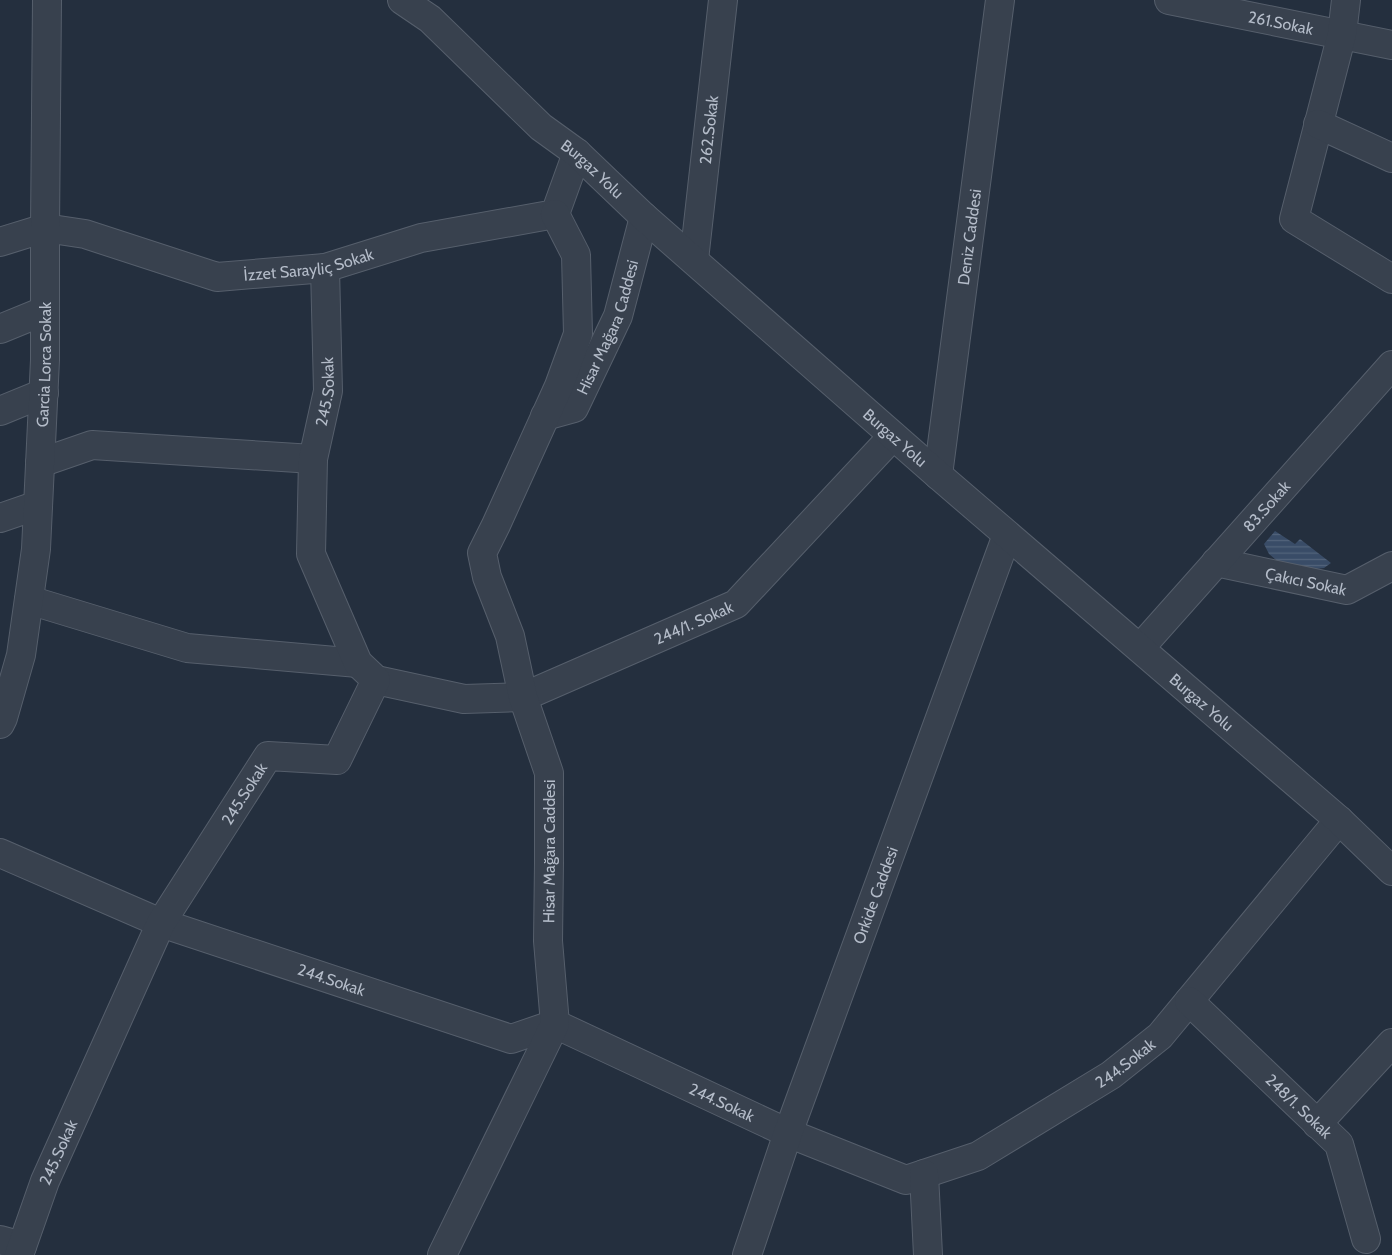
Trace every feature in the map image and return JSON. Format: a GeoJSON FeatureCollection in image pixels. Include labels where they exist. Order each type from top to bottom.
{"type":"FeatureCollection","features":[{"type":"Feature","properties":{"kind":"street","name":"Garcia Lorca Sokak"},"geometry":{"type":"LineString","coordinates":[[0,724],[21,655],[36,549],[46,360],[44,311],[47,0]]}},
{"type":"Feature","properties":{"kind":"street","name":"Burgaz Yolu"},"geometry":{"type":"LineString","coordinates":[[402,0],[430,19],[541,127],[578,153],[644,216],[893,436],[1339,820],[1392,871]]}},
{"type":"Feature","properties":{"kind":"street","name":"262.Sokak"},"geometry":{"type":"LineString","coordinates":[[694,260],[723,0]]}},
{"type":"Feature","properties":{"kind":"street","name":"Deniz Caddesi"},"geometry":{"type":"LineString","coordinates":[[938,475],[1000,0]]}},
{"type":"Feature","properties":{"kind":"street","name":"261.Sokak"},"geometry":{"type":"LineString","coordinates":[[1169,0],[1392,45]]}},
{"type":"Feature","properties":{"kind":"street"},"geometry":{"type":"LineString","coordinates":[[1346,0],[1342,34],[1294,219],[1392,279]]}},
{"type":"Feature","properties":{"kind":"street"},"geometry":{"type":"LineString","coordinates":[[1318,124],[1392,158]]}},
{"type":"Feature","properties":{"kind":"street"},"geometry":{"type":"LineString","coordinates":[[555,214],[578,153]]}},
{"type":"Feature","properties":{"kind":"street","name":"İzzet Sarayliç Sokak"},"geometry":{"type":"LineString","coordinates":[[0,242],[45,228],[85,234],[217,277],[325,268],[422,238],[555,214]]}},
{"type":"Feature","properties":{"kind":"street","name":"Hisar Mağara Caddesi"},"geometry":{"type":"LineString","coordinates":[[555,214],[576,255],[578,334],[559,386],[482,553],[487,577],[510,636],[523,697],[549,773],[548,941],[555,1024]]}},
{"type":"Feature","properties":{"kind":"street","name":"Hisar Mağara Caddesi"},"geometry":{"type":"LineString","coordinates":[[545,416],[574,408],[618,316],[644,216]]}},
{"type":"Feature","properties":{"kind":"street","name":"245.Sokak"},"geometry":{"type":"LineString","coordinates":[[14,1247],[161,923],[268,756],[337,760],[367,672],[311,554],[313,459],[328,391],[325,268]]}},
{"type":"Feature","properties":{"kind":"street"},"geometry":{"type":"LineString","coordinates":[[0,329],[44,311]]}},
{"type":"Feature","properties":{"kind":"street","name":"83.Sokak"},"geometry":{"type":"LineString","coordinates":[[1140,648],[1392,365]]}},
{"type":"Feature","properties":{"kind":"street"},"geometry":{"type":"LineString","coordinates":[[0,411],[44,393]]}},
{"type":"Feature","properties":{"kind":"street","name":"244/1. Sokak"},"geometry":{"type":"LineString","coordinates":[[523,697],[736,604],[893,436]]}},
{"type":"Feature","properties":{"kind":"street"},"geometry":{"type":"LineString","coordinates":[[40,463],[92,445],[313,459]]}},
{"type":"Feature","properties":{"kind":"street"},"geometry":{"type":"LineString","coordinates":[[0,518],[38,505]]}},
{"type":"Feature","properties":{"kind":"street","name":"Orkide Caddesi"},"geometry":{"type":"LineString","coordinates":[[747,1255],[788,1133],[1007,535]]}},
{"type":"Feature","properties":{"kind":"street","name":"Çakıcı Sokak"},"geometry":{"type":"LineString","coordinates":[[1216,562],[1347,590],[1392,566]]}},
{"type":"Feature","properties":{"kind":"street"},"geometry":{"type":"LineString","coordinates":[[29,600],[187,648],[367,672],[464,699],[523,697]]}},
{"type":"Feature","properties":{"kind":"street","name":"244.Sokak"},"geometry":{"type":"LineString","coordinates":[[0,853],[161,923],[511,1039],[555,1024],[788,1133],[906,1180],[978,1156],[1111,1075],[1160,1036],[1339,820]]}},
{"type":"Feature","properties":{"kind":"street","name":"248/1. Sokak"},"geometry":{"type":"LineString","coordinates":[[1189,1001],[1339,1144],[1366,1239]]}},
{"type":"Feature","properties":{"kind":"street"},"geometry":{"type":"LineString","coordinates":[[442,1255],[555,1024]]}},
{"type":"Feature","properties":{"kind":"street"},"geometry":{"type":"LineString","coordinates":[[1317,1124],[1392,1043]]}},
{"type":"Feature","properties":{"kind":"street"},"geometry":{"type":"LineString","coordinates":[[924,1174],[928,1255]]}},
{"type":"Feature","properties":{"kind":"water"},"geometry":{"type":"Polygon","coordinates":[[[1275,531],[1295,544],[1300,539],[1331,563],[1324,568],[1308,570],[1276,560],[1269,554],[1264,544],[1275,531]]]}}]}
